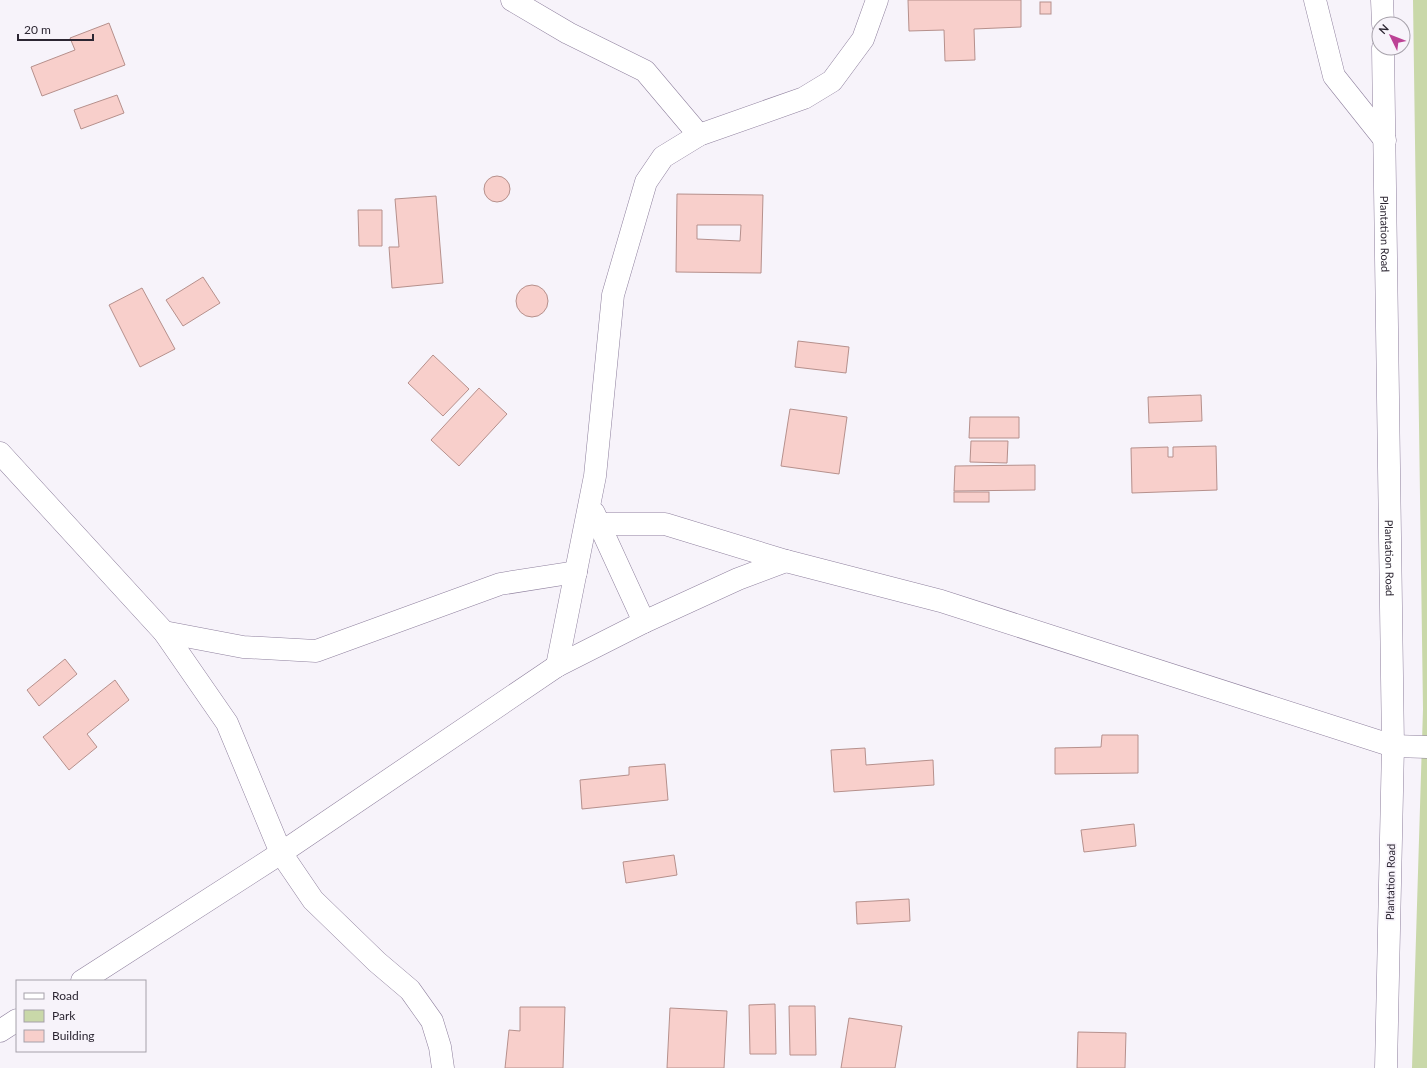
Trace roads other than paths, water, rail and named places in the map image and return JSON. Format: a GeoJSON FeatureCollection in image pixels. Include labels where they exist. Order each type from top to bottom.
{"type":"FeatureCollection","features":[{"type":"Feature","properties":{"kind":"street"},"geometry":{"type":"LineString","coordinates":[[512,0],[568,33],[645,71],[699,135]]}},
{"type":"Feature","properties":{"kind":"street"},"geometry":{"type":"LineString","coordinates":[[557,666],[595,476],[613,295],[646,182],[663,157],[699,135],[804,98],[832,81],[863,39],[877,0]]}},
{"type":"Feature","properties":{"kind":"street"},"geometry":{"type":"LineString","coordinates":[[1315,0],[1334,76],[1385,140]]}},
{"type":"Feature","properties":{"kind":"street"},"geometry":{"type":"LineString","coordinates":[[1382,0],[1383,16]]}},
{"type":"Feature","properties":{"kind":"street","name":"Plantation Road"},"geometry":{"type":"LineString","coordinates":[[1383,56],[1393,746],[1386,1068]]}},
{"type":"Feature","properties":{"kind":"street"},"geometry":{"type":"LineString","coordinates":[[0,452],[164,632],[227,724],[281,853],[312,900],[377,962],[410,990],[432,1021],[440,1047],[443,1068]]}},
{"type":"Feature","properties":{"kind":"street"},"geometry":{"type":"LineString","coordinates":[[590,502],[644,622]]}},
{"type":"Feature","properties":{"kind":"street"},"geometry":{"type":"LineString","coordinates":[[599,524],[664,524],[786,561],[941,601],[1393,746],[1427,747]]}},
{"type":"Feature","properties":{"kind":"street"},"geometry":{"type":"LineString","coordinates":[[84,980],[281,853],[557,666],[644,622],[738,579],[786,561]]}},
{"type":"Feature","properties":{"kind":"street"},"geometry":{"type":"LineString","coordinates":[[164,632],[243,647],[316,651],[500,584],[576,572]]}},
{"type":"Feature","properties":{"kind":"street"},"geometry":{"type":"LineString","coordinates":[[0,1031],[16,1021]]}}]}
